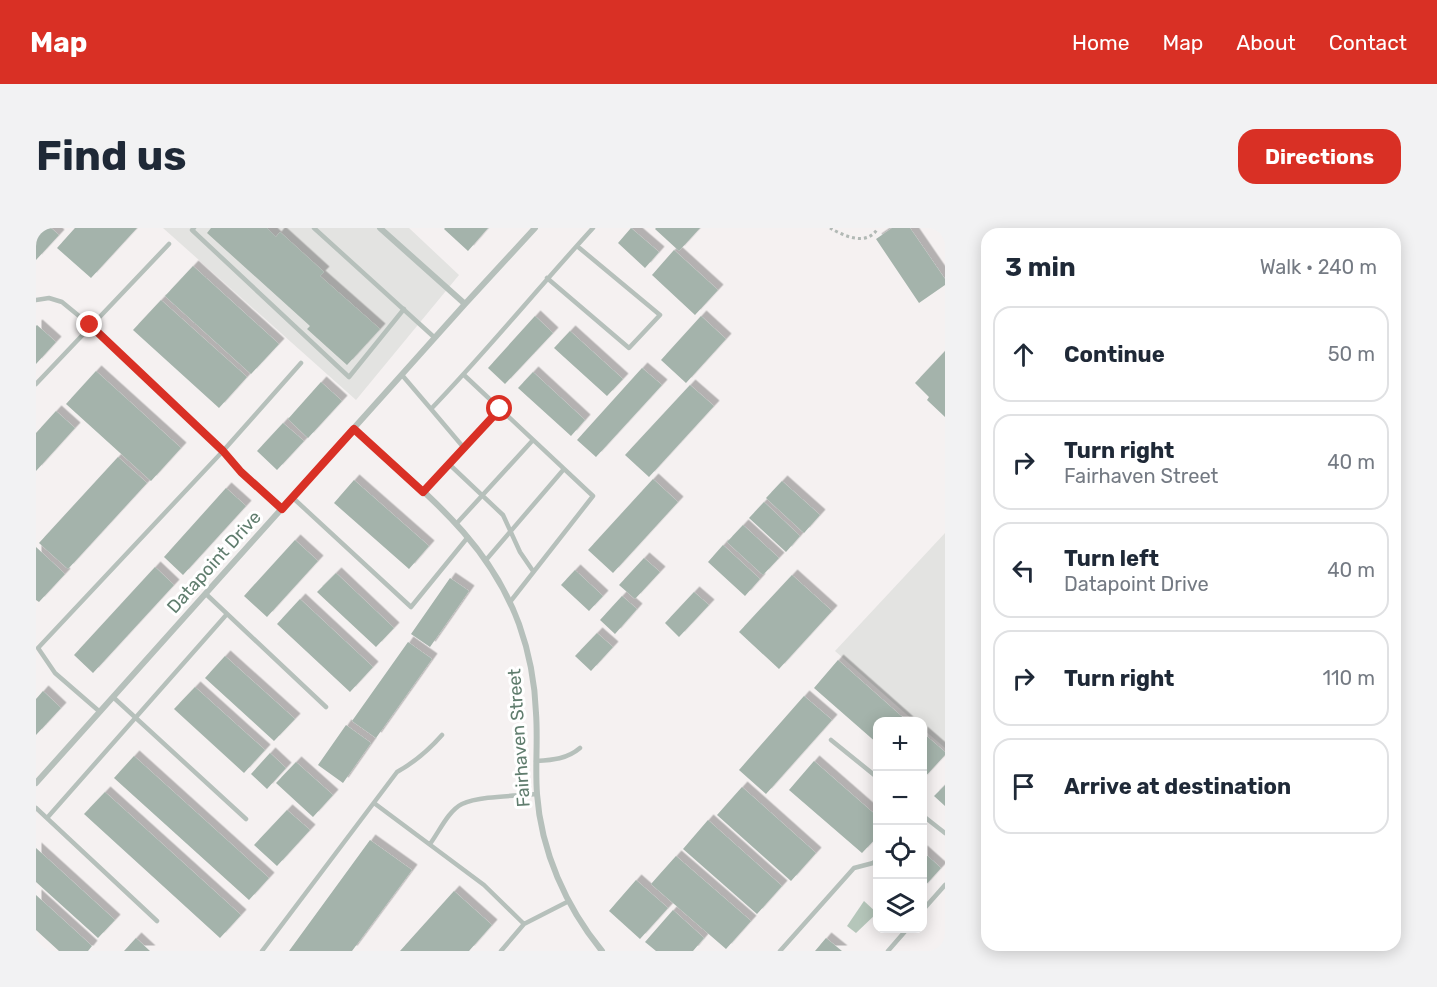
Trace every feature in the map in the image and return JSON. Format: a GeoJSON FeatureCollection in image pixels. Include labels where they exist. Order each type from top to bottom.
{"type":"FeatureCollection","features":[{"type":"Feature","properties":{"kind":"street"},"geometry":{"type":"LineString","coordinates":[[380,228],[465,304]]}},
{"type":"Feature","properties":{"kind":"street","name":"Datapoint Drive"},"geometry":{"type":"LineString","coordinates":[[36,783],[535,228]]}},
{"type":"Feature","properties":{"kind":"street","name":"Fairhaven Street"},"geometry":{"type":"LineString","coordinates":[[354,429],[469,536],[510,602],[528,654],[534,684],[537,794],[542,830],[550,859],[569,901],[602,951]]}},
{"type":"Feature","properties":{"kind":"lane"},"geometry":{"type":"LineString","coordinates":[[194,228],[192,230],[349,376],[404,309]]}},
{"type":"Feature","properties":{"kind":"lane"},"geometry":{"type":"LineString","coordinates":[[314,228],[435,338]]}},
{"type":"Feature","properties":{"kind":"lane"},"geometry":{"type":"LineString","coordinates":[[431,409],[464,375],[593,228]]}},
{"type":"Feature","properties":{"kind":"lane"},"geometry":{"type":"LineString","coordinates":[[36,384],[169,244]]}},
{"type":"Feature","properties":{"kind":"lane"},"geometry":{"type":"LineString","coordinates":[[547,278],[629,348],[660,315],[577,246]]}},
{"type":"Feature","properties":{"kind":"lane"},"geometry":{"type":"LineString","coordinates":[[36,300],[50,298],[62,302],[90,325],[282,509]]}},
{"type":"Feature","properties":{"kind":"lane"},"geometry":{"type":"LineString","coordinates":[[100,712],[56,673],[37,648],[223,451],[300,363]]}},
{"type":"Feature","properties":{"kind":"lane"},"geometry":{"type":"LineString","coordinates":[[402,375],[464,448]]}},
{"type":"Feature","properties":{"kind":"lane"},"geometry":{"type":"LineString","coordinates":[[464,375],[593,496],[510,602]]}},
{"type":"Feature","properties":{"kind":"lane"},"geometry":{"type":"LineString","coordinates":[[423,492],[500,409]]}},
{"type":"Feature","properties":{"kind":"lane"},"geometry":{"type":"LineString","coordinates":[[457,523],[533,440]]}},
{"type":"Feature","properties":{"kind":"lane"},"geometry":{"type":"LineString","coordinates":[[449,464],[503,515],[520,552],[533,572]]}},
{"type":"Feature","properties":{"kind":"lane"},"geometry":{"type":"LineString","coordinates":[[486,560],[564,469]]}},
{"type":"Feature","properties":{"kind":"lane"},"geometry":{"type":"LineString","coordinates":[[292,497],[411,608],[469,536]]}},
{"type":"Feature","properties":{"kind":"lane"},"geometry":{"type":"LineString","coordinates":[[206,594],[326,707]]}},
{"type":"Feature","properties":{"kind":"lane"},"geometry":{"type":"LineString","coordinates":[[47,818],[227,614]]}},
{"type":"Feature","properties":{"kind":"lane"},"geometry":{"type":"LineString","coordinates":[[113,697],[246,819]]}},
{"type":"Feature","properties":{"kind":"lane"},"geometry":{"type":"LineString","coordinates":[[262,951],[398,772],[415,762],[442,735]]}},
{"type":"Feature","properties":{"kind":"lane"},"geometry":{"type":"LineString","coordinates":[[831,740],[873,774]]}},
{"type":"Feature","properties":{"kind":"lane"},"geometry":{"type":"LineString","coordinates":[[536,761],[560,759],[573,754],[580,748]]}},
{"type":"Feature","properties":{"kind":"lane"},"geometry":{"type":"LineString","coordinates":[[430,844],[451,814],[462,805],[537,794]]}},
{"type":"Feature","properties":{"kind":"lane"},"geometry":{"type":"LineString","coordinates":[[374,803],[484,885],[524,924]]}},
{"type":"Feature","properties":{"kind":"lane"},"geometry":{"type":"LineString","coordinates":[[36,808],[157,921]]}},
{"type":"Feature","properties":{"kind":"lane"},"geometry":{"type":"LineString","coordinates":[[927,819],[945,833]]}},
{"type":"Feature","properties":{"kind":"lane"},"geometry":{"type":"LineString","coordinates":[[780,951],[854,867],[873,863]]}},
{"type":"Feature","properties":{"kind":"lane"},"geometry":{"type":"LineString","coordinates":[[927,906],[945,885]]}},
{"type":"Feature","properties":{"kind":"lane"},"geometry":{"type":"LineString","coordinates":[[501,951],[524,924],[569,901]]}},
{"type":"Feature","properties":{"kind":"lane"},"geometry":{"type":"LineString","coordinates":[[888,951],[904,933]]}},
{"type":"Feature","properties":{"kind":"path"},"geometry":{"type":"LineString","coordinates":[[830,228],[848,238],[857,239],[876,233],[878,228]]}},
{"type":"Feature","properties":{"kind":"shaded area"},"geometry":{"type":"Polygon","coordinates":[[[163,228],[409,228],[459,275],[356,400],[163,228]]]}},
{"type":"Feature","properties":{"kind":"shaded area"},"geometry":{"type":"Polygon","coordinates":[[[945,533],[945,748],[927,732],[927,717],[909,717],[835,651],[945,533]]]}},
{"type":"Feature","properties":{"kind":"shaded area"},"geometry":{"type":"Polygon","coordinates":[[[864,901],[873,909],[873,917],[856,933],[847,926],[864,901]]]}},
{"type":"Feature","properties":{"kind":"building"},"geometry":{"type":"Polygon","coordinates":[[[36,228],[51,228],[59,235],[36,260],[36,228]]]}},
{"type":"Feature","properties":{"kind":"building"},"geometry":{"type":"Polygon","coordinates":[[[75,228],[137,228],[91,278],[57,248],[75,228]]]}},
{"type":"Feature","properties":{"kind":"building"},"geometry":{"type":"Polygon","coordinates":[[[211,228],[267,228],[276,237],[280,232],[324,272],[320,276],[380,329],[347,365],[307,329],[310,326],[207,233],[211,228]]]}},
{"type":"Feature","properties":{"kind":"building"},"geometry":{"type":"Polygon","coordinates":[[[445,228],[488,228],[468,251],[445,228]]]}},
{"type":"Feature","properties":{"kind":"building"},"geometry":{"type":"Polygon","coordinates":[[[631,228],[659,252],[645,268],[618,243],[631,228]]]}},
{"type":"Feature","properties":{"kind":"building"},"geometry":{"type":"Polygon","coordinates":[[[656,228],[700,228],[679,251],[656,228]]]}},
{"type":"Feature","properties":{"kind":"building"},"geometry":{"type":"Polygon","coordinates":[[[892,228],[910,228],[945,279],[945,285],[919,303],[876,239],[892,228]]]}},
{"type":"Feature","properties":{"kind":"building"},"geometry":{"type":"Polygon","coordinates":[[[674,250],[718,290],[695,315],[652,275],[674,250]]]}},
{"type":"Feature","properties":{"kind":"building"},"geometry":{"type":"Polygon","coordinates":[[[193,266],[279,344],[251,374],[165,296],[193,266]]]}},
{"type":"Feature","properties":{"kind":"building"},"geometry":{"type":"Polygon","coordinates":[[[161,300],[247,377],[219,408],[133,330],[161,300]]]}},
{"type":"Feature","properties":{"kind":"building"},"geometry":{"type":"Polygon","coordinates":[[[535,316],[553,333],[505,384],[488,368],[535,316]]]}},
{"type":"Feature","properties":{"kind":"building"},"geometry":{"type":"Polygon","coordinates":[[[701,316],[726,339],[686,383],[661,360],[701,316]]]}},
{"type":"Feature","properties":{"kind":"building"},"geometry":{"type":"Polygon","coordinates":[[[36,326],[56,342],[36,364],[36,326]]]}},
{"type":"Feature","properties":{"kind":"building"},"geometry":{"type":"Polygon","coordinates":[[[570,331],[623,379],[607,396],[554,348],[570,331]]]}},
{"type":"Feature","properties":{"kind":"building"},"geometry":{"type":"Polygon","coordinates":[[[945,351],[945,417],[927,400],[929,397],[915,383],[945,351]]]}},
{"type":"Feature","properties":{"kind":"building"},"geometry":{"type":"Polygon","coordinates":[[[642,368],[662,385],[596,457],[577,440],[642,368]]]}},
{"type":"Feature","properties":{"kind":"building"},"geometry":{"type":"Polygon","coordinates":[[[96,371],[181,448],[151,481],[66,404],[96,371]]]}},
{"type":"Feature","properties":{"kind":"building"},"geometry":{"type":"Polygon","coordinates":[[[533,372],[585,420],[571,436],[518,388],[533,372]]]}},
{"type":"Feature","properties":{"kind":"building"},"geometry":{"type":"Polygon","coordinates":[[[321,382],[342,401],[308,438],[288,419],[321,382]]]}},
{"type":"Feature","properties":{"kind":"building"},"geometry":{"type":"Polygon","coordinates":[[[690,385],[714,406],[649,477],[625,455],[690,385]]]}},
{"type":"Feature","properties":{"kind":"building"},"geometry":{"type":"Polygon","coordinates":[[[56,411],[75,428],[36,471],[36,433],[56,411]]]}},
{"type":"Feature","properties":{"kind":"building"},"geometry":{"type":"Polygon","coordinates":[[[283,423],[304,441],[277,470],[257,451],[283,423]]]}},
{"type":"Feature","properties":{"kind":"building"},"geometry":{"type":"Polygon","coordinates":[[[118,457],[147,483],[68,569],[39,543],[118,457]]]}},
{"type":"Feature","properties":{"kind":"building"},"geometry":{"type":"Polygon","coordinates":[[[653,479],[678,502],[613,573],[588,550],[653,479]]]}},
{"type":"Feature","properties":{"kind":"building"},"geometry":{"type":"Polygon","coordinates":[[[354,480],[429,546],[409,569],[334,503],[354,480]]]}},
{"type":"Feature","properties":{"kind":"building"},"geometry":{"type":"Polygon","coordinates":[[[782,481],[820,515],[804,533],[766,498],[782,481]]]}},
{"type":"Feature","properties":{"kind":"building"},"geometry":{"type":"Polygon","coordinates":[[[226,488],[246,506],[183,575],[164,557],[226,488]]]}},
{"type":"Feature","properties":{"kind":"building"},"geometry":{"type":"Polygon","coordinates":[[[764,502],[800,536],[786,552],[749,518],[764,502]]]}},
{"type":"Feature","properties":{"kind":"building"},"geometry":{"type":"Polygon","coordinates":[[[743,525],[779,558],[763,575],[727,542],[743,525]]]}},
{"type":"Feature","properties":{"kind":"building"},"geometry":{"type":"Polygon","coordinates":[[[295,540],[318,561],[267,617],[244,596],[295,540]]]}},
{"type":"Feature","properties":{"kind":"building"},"geometry":{"type":"Polygon","coordinates":[[[723,545],[760,579],[745,596],[708,562],[723,545]]]}},
{"type":"Feature","properties":{"kind":"building"},"geometry":{"type":"Polygon","coordinates":[[[36,547],[65,574],[39,602],[36,600],[36,547]]]}},
{"type":"Feature","properties":{"kind":"building"},"geometry":{"type":"Polygon","coordinates":[[[644,558],[660,572],[635,599],[619,585],[644,558]]]}},
{"type":"Feature","properties":{"kind":"building"},"geometry":{"type":"Polygon","coordinates":[[[155,567],[174,585],[93,673],[74,655],[155,567]]]}},
{"type":"Feature","properties":{"kind":"building"},"geometry":{"type":"Polygon","coordinates":[[[575,570],[603,596],[589,611],[561,585],[575,570]]]}},
{"type":"Feature","properties":{"kind":"building"},"geometry":{"type":"Polygon","coordinates":[[[336,573],[394,628],[376,647],[317,592],[336,573]]]}},
{"type":"Feature","properties":{"kind":"building"},"geometry":{"type":"Polygon","coordinates":[[[792,575],[832,611],[779,669],[739,632],[792,575]]]}},
{"type":"Feature","properties":{"kind":"building"},"geometry":{"type":"Polygon","coordinates":[[[450,578],[469,591],[430,647],[411,634],[450,578]]]}},
{"type":"Feature","properties":{"kind":"building"},"geometry":{"type":"Polygon","coordinates":[[[694,592],[709,605],[679,637],[665,623],[694,592]]]}},
{"type":"Feature","properties":{"kind":"building"},"geometry":{"type":"Polygon","coordinates":[[[622,596],[637,609],[615,634],[600,620],[622,596]]]}},
{"type":"Feature","properties":{"kind":"building"},"geometry":{"type":"Polygon","coordinates":[[[300,599],[373,667],[350,692],[277,624],[300,599]]]}},
{"type":"Feature","properties":{"kind":"building"},"geometry":{"type":"Polygon","coordinates":[[[597,633],[613,647],[591,671],[575,656],[597,633]]]}},
{"type":"Feature","properties":{"kind":"building"},"geometry":{"type":"Polygon","coordinates":[[[408,642],[432,659],[376,738],[352,721],[408,642]]]}},
{"type":"Feature","properties":{"kind":"building"},"geometry":{"type":"Polygon","coordinates":[[[225,656],[295,719],[274,741],[205,678],[225,656]]]}},
{"type":"Feature","properties":{"kind":"building"},"geometry":{"type":"Polygon","coordinates":[[[838,660],[902,717],[873,717],[873,740],[814,688],[838,660]]]}},
{"type":"Feature","properties":{"kind":"building"},"geometry":{"type":"Polygon","coordinates":[[[195,687],[265,750],[244,773],[174,709],[195,687]]]}},
{"type":"Feature","properties":{"kind":"building"},"geometry":{"type":"Polygon","coordinates":[[[43,691],[61,708],[36,735],[36,699],[43,691]]]}},
{"type":"Feature","properties":{"kind":"building"},"geometry":{"type":"Polygon","coordinates":[[[804,696],[832,720],[766,794],[739,770],[804,696]]]}},
{"type":"Feature","properties":{"kind":"building"},"geometry":{"type":"Polygon","coordinates":[[[346,725],[371,743],[343,783],[318,765],[346,725]]]}},
{"type":"Feature","properties":{"kind":"building"},"geometry":{"type":"Polygon","coordinates":[[[927,736],[945,752],[945,755],[927,775],[927,736]]]}},
{"type":"Feature","properties":{"kind":"building"},"geometry":{"type":"Polygon","coordinates":[[[270,753],[286,768],[267,789],[251,774],[270,753]]]}},
{"type":"Feature","properties":{"kind":"building"},"geometry":{"type":"Polygon","coordinates":[[[134,756],[269,878],[249,900],[114,778],[134,756]]]}},
{"type":"Feature","properties":{"kind":"building"},"geometry":{"type":"Polygon","coordinates":[[[814,761],[873,813],[873,841],[862,853],[789,790],[814,761]]]}},
{"type":"Feature","properties":{"kind":"building"},"geometry":{"type":"Polygon","coordinates":[[[296,762],[333,795],[313,817],[276,783],[296,762]]]}},
{"type":"Feature","properties":{"kind":"building"},"geometry":{"type":"Polygon","coordinates":[[[945,785],[945,806],[934,796],[945,785]]]}},
{"type":"Feature","properties":{"kind":"building"},"geometry":{"type":"Polygon","coordinates":[[[742,787],[816,853],[791,881],[717,815],[742,787]]]}},
{"type":"Feature","properties":{"kind":"building"},"geometry":{"type":"Polygon","coordinates":[[[105,792],[241,915],[220,938],[84,814],[105,792]]]}},
{"type":"Feature","properties":{"kind":"building"},"geometry":{"type":"Polygon","coordinates":[[[287,810],[310,830],[277,866],[254,845],[287,810]]]}},
{"type":"Feature","properties":{"kind":"building"},"geometry":{"type":"Polygon","coordinates":[[[708,820],[782,886],[757,914],[683,849],[708,820]]]}},
{"type":"Feature","properties":{"kind":"building"},"geometry":{"type":"Polygon","coordinates":[[[370,840],[412,870],[352,951],[289,951],[370,840]]]}},
{"type":"Feature","properties":{"kind":"building"},"geometry":{"type":"Polygon","coordinates":[[[36,848],[115,920],[98,938],[36,882],[36,848]]]}},
{"type":"Feature","properties":{"kind":"building"},"geometry":{"type":"Polygon","coordinates":[[[927,855],[941,868],[927,883],[927,855]]]}},
{"type":"Feature","properties":{"kind":"building"},"geometry":{"type":"Polygon","coordinates":[[[676,856],[751,921],[726,949],[651,884],[676,856]]]}},
{"type":"Feature","properties":{"kind":"building"},"geometry":{"type":"Polygon","coordinates":[[[636,880],[668,908],[640,939],[609,911],[636,880]]]}},
{"type":"Feature","properties":{"kind":"building"},"geometry":{"type":"Polygon","coordinates":[[[454,891],[492,925],[469,951],[400,951],[454,891]]]}},
{"type":"Feature","properties":{"kind":"building"},"geometry":{"type":"Polygon","coordinates":[[[36,895],[92,946],[88,951],[59,951],[36,930],[36,895]]]}},
{"type":"Feature","properties":{"kind":"building"},"geometry":{"type":"Polygon","coordinates":[[[673,910],[704,938],[693,951],[656,951],[645,942],[673,910]]]}},
{"type":"Feature","properties":{"kind":"building"},"geometry":{"type":"Polygon","coordinates":[[[136,938],[150,951],[124,951],[136,938]]]}},
{"type":"Feature","properties":{"kind":"building"},"geometry":{"type":"Polygon","coordinates":[[[826,938],[842,951],[815,951],[826,938]]]}},
{"type":"Feature","properties":{"kind":"route"},"geometry":{"type":"LineString","coordinates":[[90,325],[282,509],[354,429],[423,492],[500,409]]}}]}
